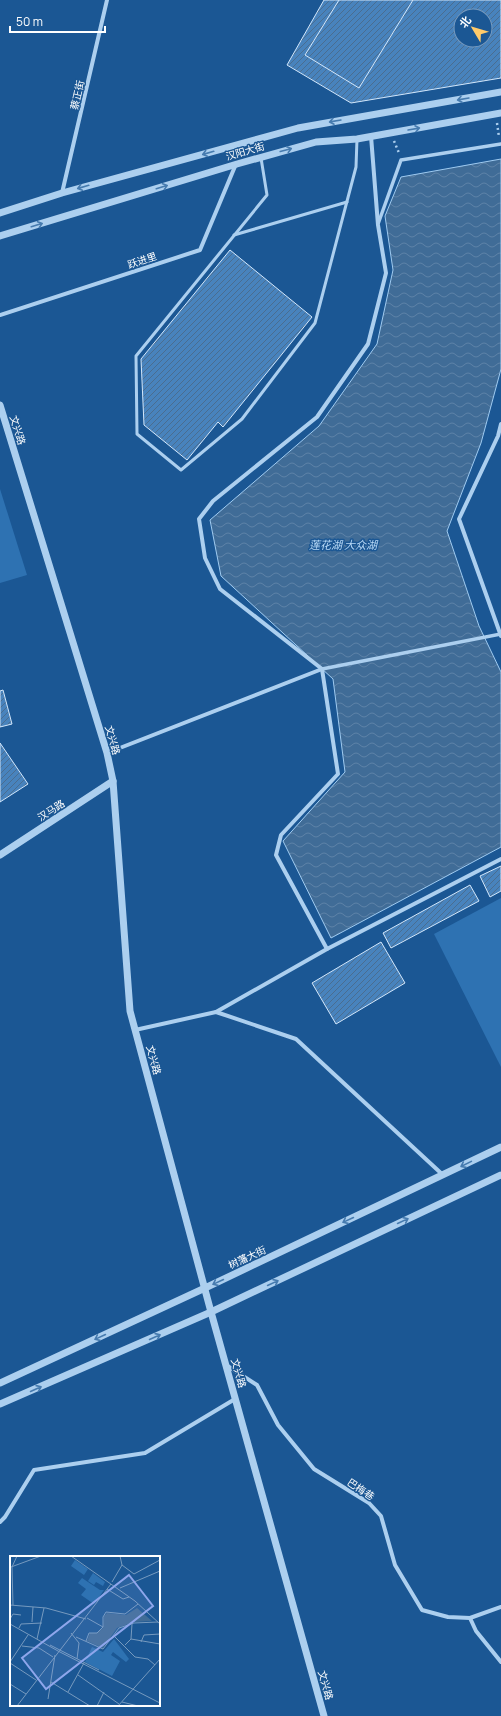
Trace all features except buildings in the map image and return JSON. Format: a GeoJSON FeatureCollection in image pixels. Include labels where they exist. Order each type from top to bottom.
{"type":"FeatureCollection","features":[{"type":"Feature","properties":{"kind":"street","name":"蔡正街"},"geometry":{"type":"LineString","coordinates":[[62,193],[107,0]]}},
{"type":"Feature","properties":{"kind":"street","name":"汉阳大街"},"geometry":{"type":"LineString","coordinates":[[0,213],[62,193],[298,128],[501,92]]}},
{"type":"Feature","properties":{"kind":"street","name":"汉阳大街"},"geometry":{"type":"LineString","coordinates":[[0,236],[236,164],[316,142],[356,139],[498,114]]}},
{"type":"Feature","properties":{"kind":"street"},"geometry":{"type":"LineString","coordinates":[[327,949],[276,855],[281,835],[338,774],[322,669],[220,589],[205,558],[199,519],[213,501],[318,417],[368,344],[386,272],[378,225],[371,136]]}},
{"type":"Feature","properties":{"kind":"street"},"geometry":{"type":"LineString","coordinates":[[378,225],[401,160],[500,144]]}},
{"type":"Feature","properties":{"kind":"street","name":"跃进里"},"geometry":{"type":"LineString","coordinates":[[0,315],[200,250],[236,164]]}},
{"type":"Feature","properties":{"kind":"street","name":"文兴路"},"geometry":{"type":"LineString","coordinates":[[0,405],[107,753],[113,781],[130,1011],[211,1312],[324,1716]]}},
{"type":"Feature","properties":{"kind":"street"},"geometry":{"type":"LineString","coordinates":[[107,753],[322,669],[501,635],[459,519],[498,436],[501,424]]}},
{"type":"Feature","properties":{"kind":"street","name":"汉马路"},"geometry":{"type":"LineString","coordinates":[[0,855],[113,781]]}},
{"type":"Feature","properties":{"kind":"street"},"geometry":{"type":"LineString","coordinates":[[135,1030],[216,1012],[327,949],[501,859]]}},
{"type":"Feature","properties":{"kind":"street"},"geometry":{"type":"LineString","coordinates":[[216,1012],[296,1039],[443,1175]]}},
{"type":"Feature","properties":{"kind":"street","name":"树藩大街"},"geometry":{"type":"LineString","coordinates":[[0,1383],[501,1148]]}},
{"type":"Feature","properties":{"kind":"street"},"geometry":{"type":"LineString","coordinates":[[0,1404],[211,1312],[501,1175]]}},
{"type":"Feature","properties":{"kind":"street","name":"巴梅巷"},"geometry":{"type":"LineString","coordinates":[[226,1364],[257,1385],[278,1425],[314,1469],[369,1503],[381,1516],[395,1565],[422,1610],[448,1618],[470,1618]]}},
{"type":"Feature","properties":{"kind":"street"},"geometry":{"type":"LineString","coordinates":[[0,1522],[5,1517],[34,1470],[145,1453],[236,1399]]}},
{"type":"Feature","properties":{"kind":"street"},"geometry":{"type":"LineString","coordinates":[[501,1606],[470,1618],[476,1631],[501,1662]]}},
{"type":"Feature","properties":{"kind":"lane"},"geometry":{"type":"LineString","coordinates":[[261,157],[267,195],[136,356],[136,434],[181,470],[242,418],[315,323],[356,167],[356,139]]}},
{"type":"Feature","properties":{"kind":"lane"},"geometry":{"type":"LineString","coordinates":[[234,235],[346,202]]}},
{"type":"Feature","properties":{"kind":"path"},"geometry":{"type":"LineString","coordinates":[[498,114],[500,144]]}},
{"type":"Feature","properties":{"kind":"path"},"geometry":{"type":"LineString","coordinates":[[391,133],[401,160]]}},
{"type":"Feature","properties":{"kind":"shaded area"},"geometry":{"type":"Polygon","coordinates":[[[0,489],[27,575],[0,583],[0,489]]]}},
{"type":"Feature","properties":{"kind":"shaded area"},"geometry":{"type":"Polygon","coordinates":[[[501,898],[501,1067],[434,934],[501,898]]]}},
{"type":"Feature","properties":{"kind":"water","name":"莲花湖 大众湖"},"geometry":{"type":"Polygon","coordinates":[[[501,159],[501,369],[481,443],[447,531],[479,626],[501,672],[501,847],[331,938],[283,841],[345,772],[333,679],[221,576],[210,520],[319,426],[377,344],[393,270],[385,216],[401,177],[501,159]]]}}]}
